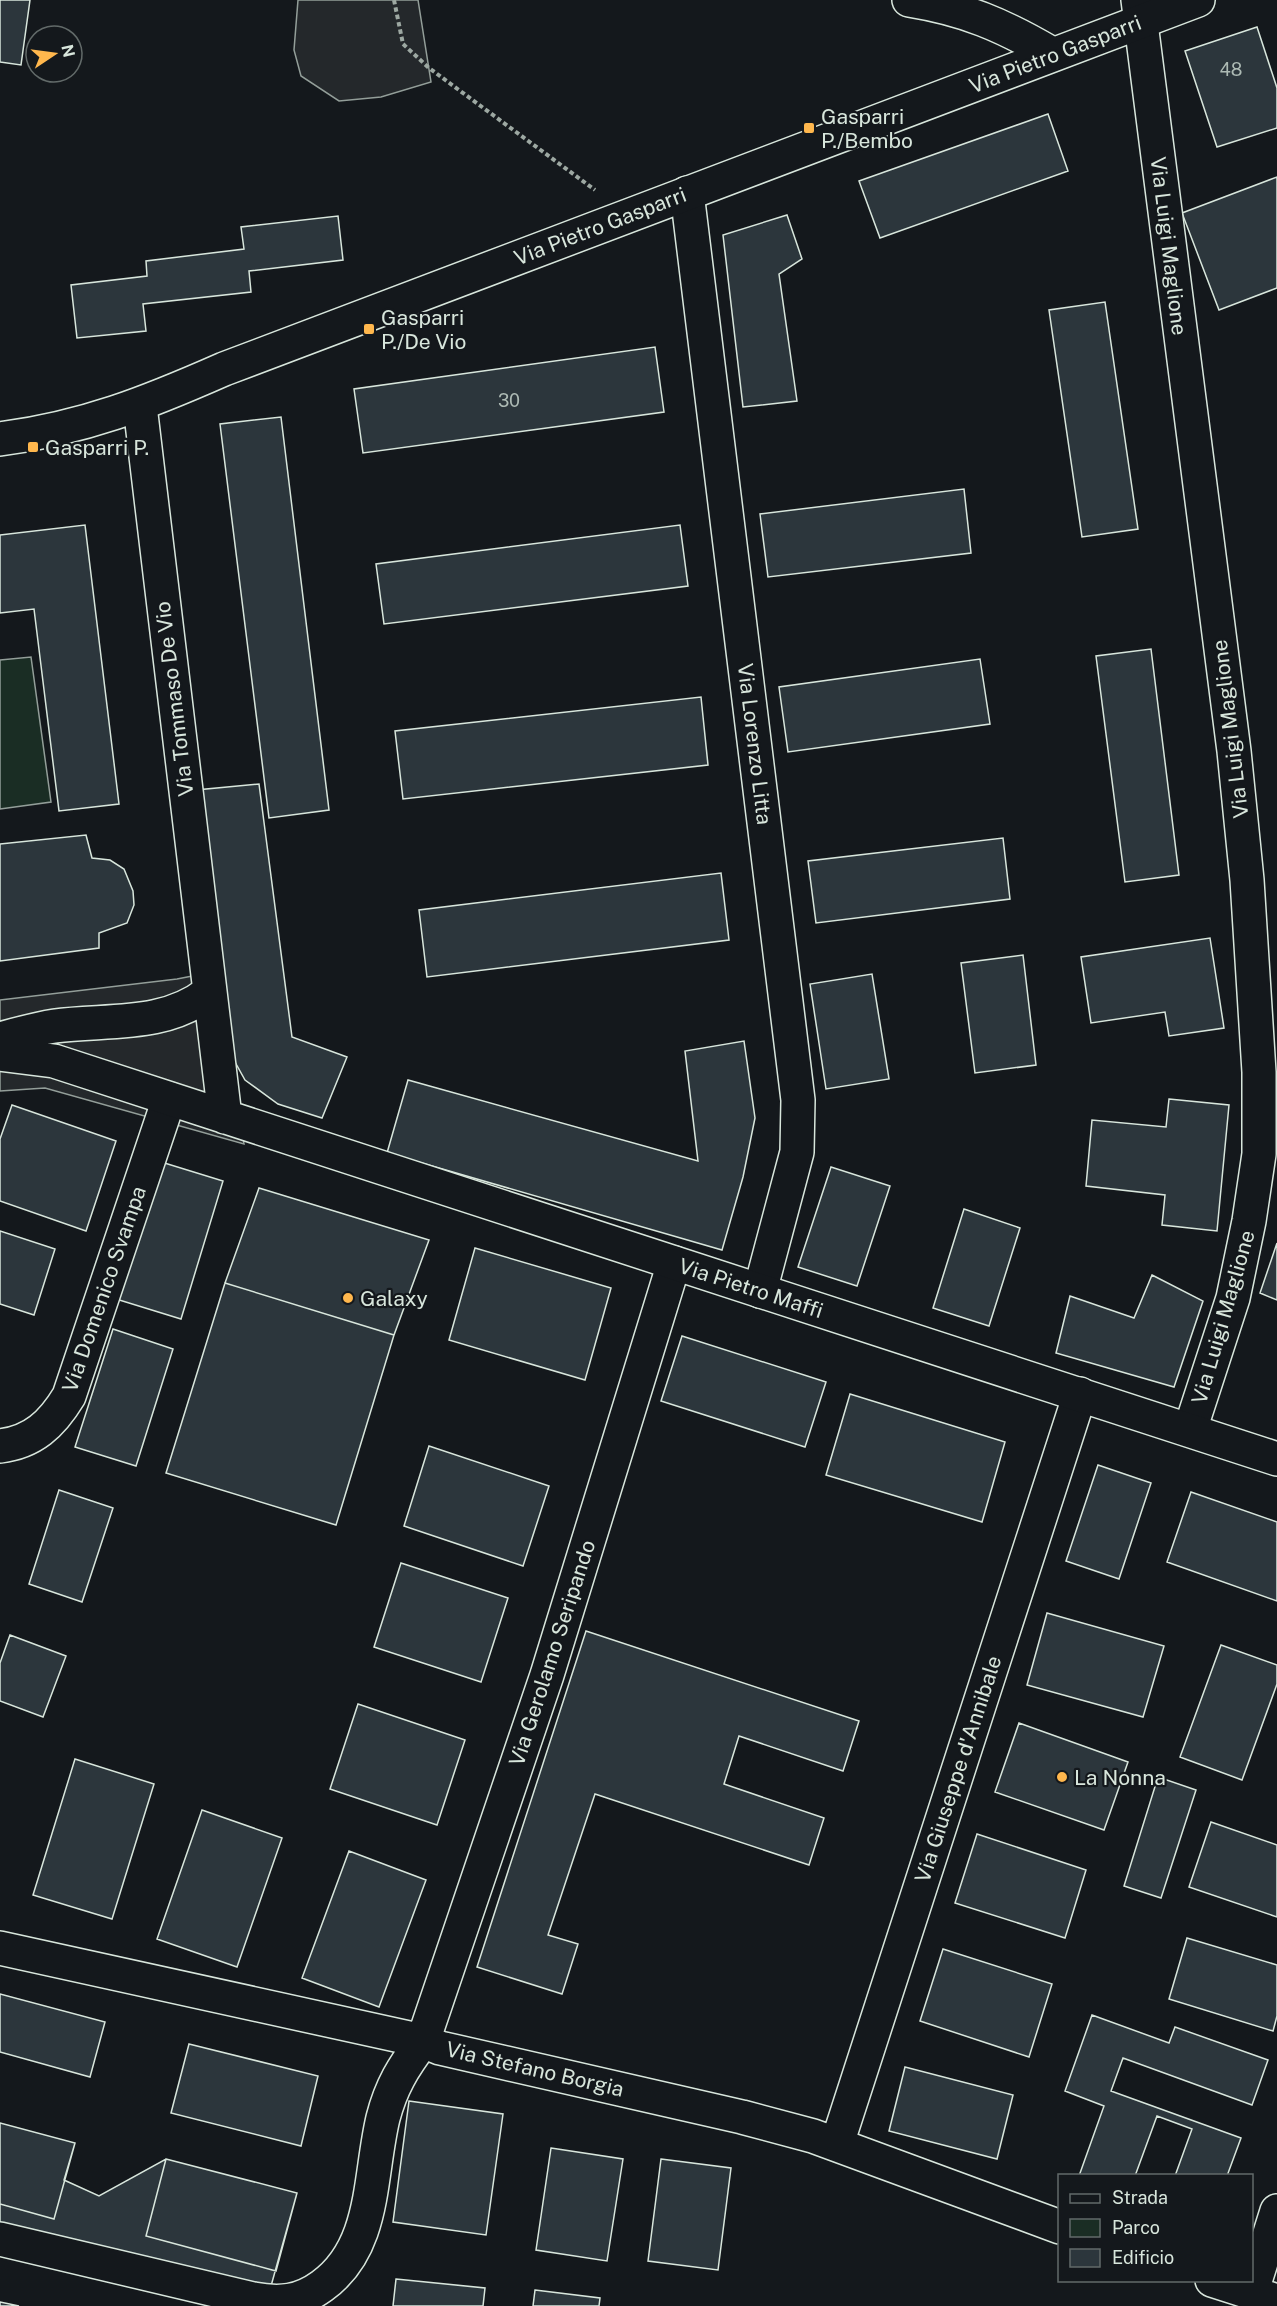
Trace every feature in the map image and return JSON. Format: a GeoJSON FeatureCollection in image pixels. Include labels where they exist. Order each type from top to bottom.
{"type":"FeatureCollection","features":[{"type":"Feature","properties":{"kind":"street"},"geometry":{"type":"LineString","coordinates":[[909,0],[978,15],[1005,27],[1052,54]]}},
{"type":"Feature","properties":{"kind":"street","name":"Via Pietro Gasparri"},"geometry":{"type":"LineString","coordinates":[[0,438],[79,424],[140,406],[224,369],[1052,54],[1139,11],[1198,0]]}},
{"type":"Feature","properties":{"kind":"street","name":"Via Luigi Maglione"},"geometry":{"type":"LineString","coordinates":[[1139,11],[1234,751],[1247,880],[1259,1072],[1259,1154],[1247,1232],[1223,1330],[1190,1430]]}},
{"type":"Feature","properties":{"kind":"street","name":"Via Lorenzo Litta"},"geometry":{"type":"LineString","coordinates":[[687,193],[798,1100],[797,1152],[760,1291]]}},
{"type":"Feature","properties":{"kind":"street","name":"Via Tommaso De Vio"},"geometry":{"type":"LineString","coordinates":[[140,406],[208,993],[225,1117]]}},
{"type":"Feature","properties":{"kind":"street"},"geometry":{"type":"LineString","coordinates":[[0,1039],[55,1026],[125,1022],[159,1016],[184,1007],[208,993]]}},
{"type":"Feature","properties":{"kind":"street","name":"Via Pietro Maffi"},"geometry":{"type":"LineString","coordinates":[[0,1054],[54,1061],[1277,1458]]}},
{"type":"Feature","properties":{"kind":"street","name":"Via Domenico Svampa"},"geometry":{"type":"LineString","coordinates":[[0,1446],[33,1437],[51,1421],[69,1396],[170,1099]]}},
{"type":"Feature","properties":{"kind":"street","name":"Via Gerolamo Seripando"},"geometry":{"type":"LineString","coordinates":[[0,2239],[253,2299],[280,2302],[305,2297],[336,2275],[357,2245],[368,2209],[384,2118],[399,2073],[423,2042],[547,1675],[674,1263]]}},
{"type":"Feature","properties":{"kind":"street","name":"Via Giuseppe d'Annibale"},"geometry":{"type":"LineString","coordinates":[[837,2144],[1080,1394]]}},
{"type":"Feature","properties":{"kind":"street","name":"Via Stefano Borgia"},"geometry":{"type":"LineString","coordinates":[[0,1948],[423,2042],[440,2048],[742,2117],[837,2144],[1058,2227]]}},
{"type":"Feature","properties":{"kind":"street"},"geometry":{"type":"LineString","coordinates":[[1218,2282],[1264,2297],[1277,2211]]}},
{"type":"Feature","properties":{"kind":"path"},"geometry":{"type":"LineString","coordinates":[[394,0],[403,44],[429,68],[630,215]]}},
{"type":"Feature","properties":{"kind":"green space"},"geometry":{"type":"Polygon","coordinates":[[[31,657],[51,802],[0,809],[0,660],[31,657]]]}},
{"type":"Feature","properties":{"kind":"shaded area"},"geometry":{"type":"Polygon","coordinates":[[[298,0],[418,0],[431,82],[381,97],[339,101],[301,76],[294,50],[298,0]]]}},
{"type":"Feature","properties":{"kind":"shaded area"},"geometry":{"type":"Polygon","coordinates":[[[218,971],[244,1144],[45,1088],[0,1091],[0,1000],[177,979],[218,971]]]}},
{"type":"Feature","properties":{"kind":"building"},"geometry":{"type":"Polygon","coordinates":[[[0,0],[30,0],[27,24],[24,24],[21,65],[0,62],[0,0]]]}},
{"type":"Feature","properties":{"kind":"building"},"geometry":{"type":"Polygon","coordinates":[[[1257,27],[1277,88],[1277,128],[1217,147],[1185,51],[1257,27]]]}},
{"type":"Feature","properties":{"kind":"building"},"geometry":{"type":"Polygon","coordinates":[[[1048,114],[1068,171],[880,238],[859,181],[1048,114]]]}},
{"type":"Feature","properties":{"kind":"building"},"geometry":{"type":"Polygon","coordinates":[[[1277,177],[1277,288],[1219,310],[1182,213],[1277,177]]]}},
{"type":"Feature","properties":{"kind":"building"},"geometry":{"type":"Polygon","coordinates":[[[787,215],[802,259],[779,274],[797,401],[743,407],[723,235],[787,215]]]}},
{"type":"Feature","properties":{"kind":"building"},"geometry":{"type":"Polygon","coordinates":[[[338,216],[343,260],[249,271],[251,292],[143,304],[146,331],[77,338],[71,285],[147,276],[146,261],[244,249],[241,227],[338,216]]]}},
{"type":"Feature","properties":{"kind":"building"},"geometry":{"type":"Polygon","coordinates":[[[1105,302],[1138,529],[1082,537],[1049,310],[1105,302]]]}},
{"type":"Feature","properties":{"kind":"building"},"geometry":{"type":"Polygon","coordinates":[[[655,347],[664,412],[363,453],[354,389],[655,347]]]}},
{"type":"Feature","properties":{"kind":"building"},"geometry":{"type":"Polygon","coordinates":[[[281,417],[329,810],[269,818],[220,424],[281,417]]]}},
{"type":"Feature","properties":{"kind":"building"},"geometry":{"type":"Polygon","coordinates":[[[964,489],[971,553],[768,577],[760,514],[964,489]]]}},
{"type":"Feature","properties":{"kind":"building"},"geometry":{"type":"Polygon","coordinates":[[[85,525],[119,804],[59,811],[34,609],[0,613],[0,535],[85,525]]]}},
{"type":"Feature","properties":{"kind":"building"},"geometry":{"type":"Polygon","coordinates":[[[680,525],[688,586],[384,624],[376,564],[680,525]]]}},
{"type":"Feature","properties":{"kind":"building"},"geometry":{"type":"Polygon","coordinates":[[[1151,649],[1179,875],[1125,882],[1096,656],[1151,649]]]}},
{"type":"Feature","properties":{"kind":"building"},"geometry":{"type":"Polygon","coordinates":[[[980,659],[990,724],[788,752],[779,687],[980,659]]]}},
{"type":"Feature","properties":{"kind":"building"},"geometry":{"type":"Polygon","coordinates":[[[701,697],[708,765],[403,799],[395,731],[701,697]]]}},
{"type":"Feature","properties":{"kind":"building"},"geometry":{"type":"Polygon","coordinates":[[[259,784],[292,1037],[347,1057],[322,1118],[278,1104],[245,1080],[230,1053],[196,790],[259,784]]]}},
{"type":"Feature","properties":{"kind":"building"},"geometry":{"type":"Polygon","coordinates":[[[86,835],[92,858],[110,860],[124,869],[133,891],[134,905],[127,923],[99,933],[99,948],[0,961],[0,844],[86,835]]]}},
{"type":"Feature","properties":{"kind":"building"},"geometry":{"type":"Polygon","coordinates":[[[1003,838],[1010,899],[816,923],[808,861],[1003,838]]]}},
{"type":"Feature","properties":{"kind":"building"},"geometry":{"type":"Polygon","coordinates":[[[721,873],[729,940],[427,977],[419,910],[721,873]]]}},
{"type":"Feature","properties":{"kind":"building"},"geometry":{"type":"Polygon","coordinates":[[[1210,938],[1224,1028],[1169,1036],[1165,1012],[1091,1023],[1081,957],[1210,938]]]}},
{"type":"Feature","properties":{"kind":"building"},"geometry":{"type":"Polygon","coordinates":[[[1023,955],[1036,1065],[975,1073],[961,963],[1023,955]]]}},
{"type":"Feature","properties":{"kind":"building"},"geometry":{"type":"Polygon","coordinates":[[[872,974],[889,1079],[826,1089],[810,984],[872,974]]]}},
{"type":"Feature","properties":{"kind":"building"},"geometry":{"type":"Polygon","coordinates":[[[744,1041],[755,1118],[743,1177],[722,1250],[387,1153],[408,1080],[698,1161],[685,1051],[744,1041]]]}},
{"type":"Feature","properties":{"kind":"building"},"geometry":{"type":"Polygon","coordinates":[[[1169,1099],[1229,1105],[1217,1231],[1162,1225],[1165,1195],[1086,1186],[1092,1120],[1166,1127],[1169,1099]]]}},
{"type":"Feature","properties":{"kind":"building"},"geometry":{"type":"Polygon","coordinates":[[[12,1105],[116,1141],[86,1231],[0,1201],[0,1139],[12,1105]]]}},
{"type":"Feature","properties":{"kind":"building"},"geometry":{"type":"Polygon","coordinates":[[[158,1161],[223,1181],[181,1319],[116,1299],[158,1161]]]}},
{"type":"Feature","properties":{"kind":"building"},"geometry":{"type":"Polygon","coordinates":[[[831,1167],[890,1186],[857,1286],[798,1267],[831,1167]]]}},
{"type":"Feature","properties":{"kind":"building"},"geometry":{"type":"Polygon","coordinates":[[[259,1188],[429,1240],[394,1335],[225,1283],[259,1188]]]}},
{"type":"Feature","properties":{"kind":"building"},"geometry":{"type":"Polygon","coordinates":[[[964,1209],[1020,1228],[989,1326],[933,1308],[964,1209]]]}},
{"type":"Feature","properties":{"kind":"building"},"geometry":{"type":"Polygon","coordinates":[[[0,1231],[55,1249],[34,1315],[0,1304],[0,1231]]]}},
{"type":"Feature","properties":{"kind":"building"},"geometry":{"type":"Polygon","coordinates":[[[1277,1243],[1277,1300],[1260,1293],[1277,1243]]]}},
{"type":"Feature","properties":{"kind":"building"},"geometry":{"type":"Polygon","coordinates":[[[475,1248],[611,1288],[585,1380],[449,1340],[475,1248]]]}},
{"type":"Feature","properties":{"kind":"building"},"geometry":{"type":"Polygon","coordinates":[[[1152,1275],[1203,1301],[1174,1387],[1056,1353],[1070,1296],[1134,1318],[1152,1275]]]}},
{"type":"Feature","properties":{"kind":"building"},"geometry":{"type":"Polygon","coordinates":[[[225,1283],[394,1335],[336,1525],[166,1473],[225,1283]]]}},
{"type":"Feature","properties":{"kind":"building"},"geometry":{"type":"Polygon","coordinates":[[[113,1329],[173,1349],[136,1466],[75,1447],[113,1329]]]}},
{"type":"Feature","properties":{"kind":"building"},"geometry":{"type":"Polygon","coordinates":[[[682,1336],[826,1382],[805,1447],[661,1401],[682,1336]]]}},
{"type":"Feature","properties":{"kind":"building"},"geometry":{"type":"Polygon","coordinates":[[[850,1394],[1005,1442],[982,1522],[826,1475],[850,1394]]]}},
{"type":"Feature","properties":{"kind":"building"},"geometry":{"type":"Polygon","coordinates":[[[429,1446],[549,1486],[523,1566],[404,1526],[429,1446]]]}},
{"type":"Feature","properties":{"kind":"building"},"geometry":{"type":"Polygon","coordinates":[[[1098,1465],[1151,1483],[1119,1579],[1066,1561],[1098,1465]]]}},
{"type":"Feature","properties":{"kind":"building"},"geometry":{"type":"Polygon","coordinates":[[[59,1490],[113,1508],[82,1602],[29,1584],[59,1490]]]}},
{"type":"Feature","properties":{"kind":"building"},"geometry":{"type":"Polygon","coordinates":[[[1191,1492],[1277,1522],[1277,1601],[1167,1562],[1191,1492]]]}},
{"type":"Feature","properties":{"kind":"building"},"geometry":{"type":"Polygon","coordinates":[[[401,1563],[508,1598],[481,1682],[374,1647],[401,1563]]]}},
{"type":"Feature","properties":{"kind":"building"},"geometry":{"type":"Polygon","coordinates":[[[1047,1613],[1164,1646],[1143,1717],[1027,1685],[1047,1613]]]}},
{"type":"Feature","properties":{"kind":"building"},"geometry":{"type":"Polygon","coordinates":[[[586,1631],[859,1721],[843,1771],[739,1736],[724,1784],[824,1818],[809,1865],[595,1794],[548,1935],[578,1944],[562,1994],[477,1967],[586,1631]]]}},
{"type":"Feature","properties":{"kind":"building"},"geometry":{"type":"Polygon","coordinates":[[[10,1635],[66,1656],[43,1717],[0,1701],[0,1663],[10,1635]]]}},
{"type":"Feature","properties":{"kind":"building"},"geometry":{"type":"Polygon","coordinates":[[[1221,1645],[1277,1665],[1277,1684],[1242,1780],[1180,1757],[1221,1645]]]}},
{"type":"Feature","properties":{"kind":"building"},"geometry":{"type":"Polygon","coordinates":[[[358,1704],[465,1740],[437,1825],[330,1789],[358,1704]]]}},
{"type":"Feature","properties":{"kind":"building","name":"La Nonna"},"geometry":{"type":"Polygon","coordinates":[[[1019,1723],[1128,1762],[1104,1830],[995,1792],[1019,1723]]]}},
{"type":"Feature","properties":{"kind":"building"},"geometry":{"type":"Polygon","coordinates":[[[75,1759],[154,1784],[112,1919],[33,1895],[75,1759]]]}},
{"type":"Feature","properties":{"kind":"building"},"geometry":{"type":"Polygon","coordinates":[[[1158,1777],[1196,1790],[1161,1898],[1124,1886],[1158,1777]]]}},
{"type":"Feature","properties":{"kind":"building"},"geometry":{"type":"Polygon","coordinates":[[[202,1810],[282,1838],[237,1967],[157,1939],[202,1810]]]}},
{"type":"Feature","properties":{"kind":"building"},"geometry":{"type":"Polygon","coordinates":[[[1211,1822],[1277,1845],[1277,1917],[1189,1887],[1211,1822]]]}},
{"type":"Feature","properties":{"kind":"building"},"geometry":{"type":"Polygon","coordinates":[[[977,1834],[1086,1870],[1065,1938],[955,1903],[977,1834]]]}},
{"type":"Feature","properties":{"kind":"building"},"geometry":{"type":"Polygon","coordinates":[[[349,1851],[426,1880],[379,2007],[302,1978],[349,1851]]]}},
{"type":"Feature","properties":{"kind":"building"},"geometry":{"type":"Polygon","coordinates":[[[1187,1938],[1277,1965],[1277,2016],[1273,2031],[1169,1999],[1187,1938]]]}},
{"type":"Feature","properties":{"kind":"building"},"geometry":{"type":"Polygon","coordinates":[[[943,1949],[1052,1984],[1029,2057],[920,2021],[943,1949]]]}},
{"type":"Feature","properties":{"kind":"building"},"geometry":{"type":"Polygon","coordinates":[[[0,1994],[105,2022],[90,2077],[0,2052],[0,1994]]]}},
{"type":"Feature","properties":{"kind":"building"},"geometry":{"type":"Polygon","coordinates":[[[1092,2015],[1169,2043],[1175,2027],[1268,2060],[1252,2105],[1123,2058],[1111,2091],[1241,2138],[1228,2174],[1176,2174],[1192,2129],[1157,2116],[1136,2174],[1080,2174],[1104,2106],[1065,2091],[1092,2015]]]}},
{"type":"Feature","properties":{"kind":"building"},"geometry":{"type":"Polygon","coordinates":[[[189,2044],[318,2076],[301,2146],[171,2113],[189,2044]]]}},
{"type":"Feature","properties":{"kind":"building"},"geometry":{"type":"Polygon","coordinates":[[[905,2067],[1013,2095],[997,2159],[889,2131],[905,2067]]]}},
{"type":"Feature","properties":{"kind":"building"},"geometry":{"type":"Polygon","coordinates":[[[409,2101],[503,2114],[486,2235],[393,2222],[409,2101]]]}},
{"type":"Feature","properties":{"kind":"building"},"geometry":{"type":"Polygon","coordinates":[[[0,2123],[75,2143],[54,2219],[0,2204],[0,2123]]]}},
{"type":"Feature","properties":{"kind":"building"},"geometry":{"type":"Polygon","coordinates":[[[0,2123],[75,2143],[64,2180],[99,2196],[166,2159],[297,2193],[271,2286],[0,2227],[0,2123]]]}},
{"type":"Feature","properties":{"kind":"building"},"geometry":{"type":"Polygon","coordinates":[[[551,2148],[623,2159],[607,2261],[536,2250],[551,2148]]]}},
{"type":"Feature","properties":{"kind":"building"},"geometry":{"type":"Polygon","coordinates":[[[166,2159],[297,2193],[276,2271],[146,2236],[166,2159]]]}},
{"type":"Feature","properties":{"kind":"building"},"geometry":{"type":"Polygon","coordinates":[[[661,2159],[731,2168],[718,2270],[648,2261],[661,2159]]]}},
{"type":"Feature","properties":{"kind":"building"},"geometry":{"type":"Polygon","coordinates":[[[396,2279],[485,2288],[483,2306],[393,2306],[396,2279]]]}},
{"type":"Feature","properties":{"kind":"building"},"geometry":{"type":"Polygon","coordinates":[[[535,2290],[600,2298],[599,2306],[533,2306],[535,2290]]]}},
{"type":"Feature","properties":{"kind":"building"},"geometry":{"type":"Polygon","coordinates":[[[0,2302],[19,2306],[0,2306],[0,2302]]]}},
{"type":"Feature","properties":{"kind":"place","name":"Gasparri P./Bembo"},"geometry":{"type":"Point","coordinates":[809,128]}},
{"type":"Feature","properties":{"kind":"place","name":"Gasparri P./De Vio"},"geometry":{"type":"Point","coordinates":[369,329]}},
{"type":"Feature","properties":{"kind":"place","name":"Gasparri P."},"geometry":{"type":"Point","coordinates":[33,447]}},
{"type":"Feature","properties":{"kind":"place","name":"Galaxy"},"geometry":{"type":"Point","coordinates":[348,1298]}},
{"type":"Feature","properties":{"kind":"place","name":"La Nonna"},"geometry":{"type":"Point","coordinates":[1062,1777]}}]}
